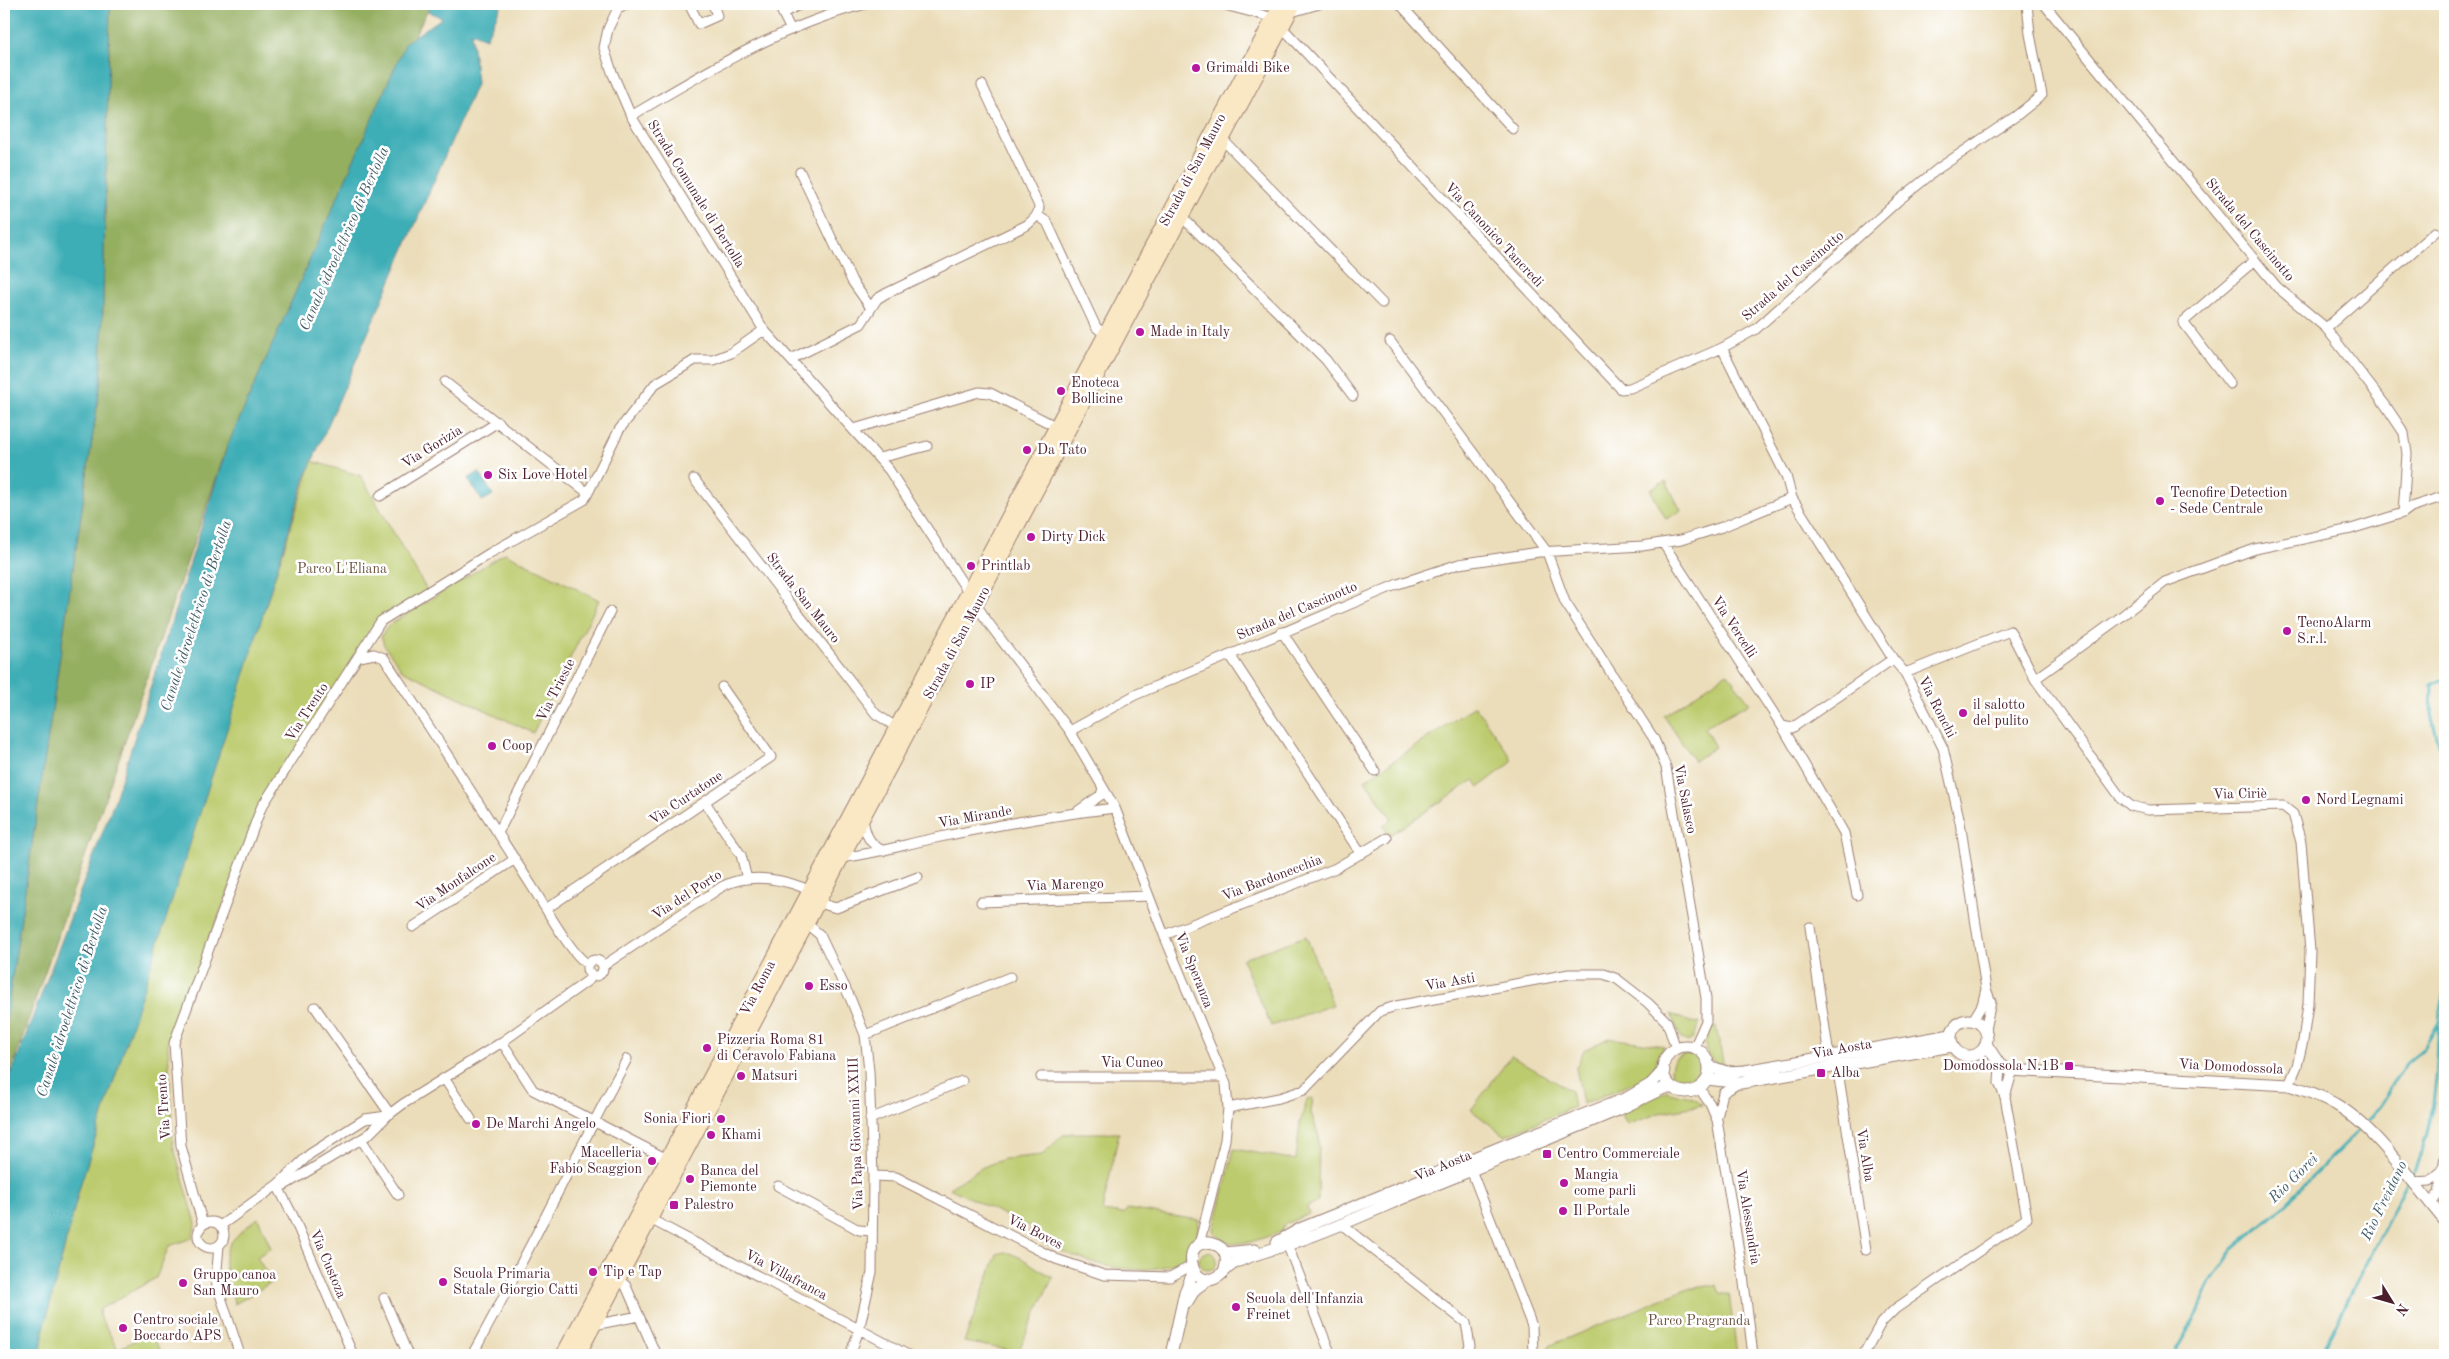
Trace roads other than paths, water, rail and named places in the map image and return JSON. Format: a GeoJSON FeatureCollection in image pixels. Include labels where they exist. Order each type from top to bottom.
{"type":"FeatureCollection","features":[{"type":"Feature","properties":{"kind":"main road","name":"Strada di San Mauro"},"geometry":{"type":"LineString","coordinates":[[875,783],[977,605],[1110,338],[1288,7]]}},
{"type":"Feature","properties":{"kind":"main road","name":"Strada di San Mauro"},"geometry":{"type":"LineString","coordinates":[[875,783],[896,727],[968,590],[1055,426],[1182,218],[1223,140],[1278,23]]}},
{"type":"Feature","properties":{"kind":"main road","name":"Via Roma"},"geometry":{"type":"LineString","coordinates":[[563,1355],[667,1160],[817,896],[843,858],[863,820],[875,783]]}},
{"type":"Feature","properties":{"kind":"main road","name":"Via Roma"},"geometry":{"type":"LineString","coordinates":[[578,1355],[807,924],[827,859],[875,783]]}},
{"type":"Feature","properties":{"kind":"street"},"geometry":{"type":"LineString","coordinates":[[627,4],[618,8],[608,29],[604,48],[631,116]]}},
{"type":"Feature","properties":{"kind":"street"},"geometry":{"type":"LineString","coordinates":[[689,4],[699,24],[717,16],[713,4]]}},
{"type":"Feature","properties":{"kind":"street"},"geometry":{"type":"LineString","coordinates":[[778,4],[791,30]]}},
{"type":"Feature","properties":{"kind":"street"},"geometry":{"type":"LineString","coordinates":[[783,13],[801,4]]}},
{"type":"Feature","properties":{"kind":"street","name":"Strada Comunale di Bertolla"},"geometry":{"type":"LineString","coordinates":[[866,4],[825,12],[791,30],[739,52],[631,116],[764,330],[879,458],[987,621],[1070,731]]}},
{"type":"Feature","properties":{"kind":"street"},"geometry":{"type":"LineString","coordinates":[[1222,4],[1278,23]]}},
{"type":"Feature","properties":{"kind":"street"},"geometry":{"type":"LineString","coordinates":[[1288,7],[1318,4]]}},
{"type":"Feature","properties":{"kind":"street"},"geometry":{"type":"LineString","coordinates":[[1400,4],[1513,129]]}},
{"type":"Feature","properties":{"kind":"street","name":"Strada del Cascinotto"},"geometry":{"type":"LineString","coordinates":[[1722,348],[1756,329],[1899,200],[1939,168],[2016,116],[2042,95],[2030,34],[2027,4]]}},
{"type":"Feature","properties":{"kind":"street","name":"Strada del Cascinotto"},"geometry":{"type":"LineString","coordinates":[[2044,4],[2277,286],[2326,328],[2404,433],[2407,454],[2403,513]]}},
{"type":"Feature","properties":{"kind":"street","name":"Via Canonico Tancredi"},"geometry":{"type":"LineString","coordinates":[[1278,23],[1621,389],[1630,388],[1722,348]]}},
{"type":"Feature","properties":{"kind":"street"},"geometry":{"type":"LineString","coordinates":[[791,359],[861,324],[871,308],[885,294],[1027,225],[1037,215],[1039,206],[1032,188],[982,85]]}},
{"type":"Feature","properties":{"kind":"street","name":"Strada di San Mauro"},"geometry":{"type":"LineString","coordinates":[[1223,140],[1382,303]]}},
{"type":"Feature","properties":{"kind":"street"},"geometry":{"type":"LineString","coordinates":[[800,172],[852,281],[871,308]]}},
{"type":"Feature","properties":{"kind":"street"},"geometry":{"type":"LineString","coordinates":[[1037,215],[1047,222],[1096,327],[1110,338]]}},
{"type":"Feature","properties":{"kind":"street","name":"Strada di San Mauro"},"geometry":{"type":"LineString","coordinates":[[1182,218],[1326,360],[1353,396]]}},
{"type":"Feature","properties":{"kind":"street"},"geometry":{"type":"LineString","coordinates":[[2326,328],[2435,232]]}},
{"type":"Feature","properties":{"kind":"street"},"geometry":{"type":"LineString","coordinates":[[2230,384],[2183,322],[2255,260]]}},
{"type":"Feature","properties":{"kind":"street"},"geometry":{"type":"LineString","coordinates":[[445,382],[588,493],[620,430],[655,384],[695,360],[713,360],[731,353],[764,330]]}},
{"type":"Feature","properties":{"kind":"street"},"geometry":{"type":"LineString","coordinates":[[1390,341],[1547,552]]}},
{"type":"Feature","properties":{"kind":"street"},"geometry":{"type":"LineString","coordinates":[[1722,348],[1786,476],[1792,498]]}},
{"type":"Feature","properties":{"kind":"street"},"geometry":{"type":"LineString","coordinates":[[854,429],[979,392],[990,393],[1055,426]]}},
{"type":"Feature","properties":{"kind":"street","name":"Via Gorizia"},"geometry":{"type":"LineString","coordinates":[[380,496],[498,422]]}},
{"type":"Feature","properties":{"kind":"street"},"geometry":{"type":"LineString","coordinates":[[879,458],[927,446]]}},
{"type":"Feature","properties":{"kind":"street","name":"Strada San Mauro"},"geometry":{"type":"LineString","coordinates":[[694,479],[872,710],[896,727]]}},
{"type":"Feature","properties":{"kind":"street","name":"Via Trento"},"geometry":{"type":"LineString","coordinates":[[203,1225],[180,1146],[174,1043],[261,808],[382,621],[490,553],[584,500],[588,493]]}},
{"type":"Feature","properties":{"kind":"street"},"geometry":{"type":"LineString","coordinates":[[2035,678],[2118,619],[2165,582],[2255,549],[2351,529],[2403,513],[2411,507],[2445,496]]}},
{"type":"Feature","properties":{"kind":"street","name":"Strada del Cascinotto"},"geometry":{"type":"LineString","coordinates":[[1070,731],[1135,695],[1382,589],[1450,567],[1547,552],[1663,543],[1722,528],[1792,498]]}},
{"type":"Feature","properties":{"kind":"street","name":"Via Ronchi"},"geometry":{"type":"LineString","coordinates":[[1792,498],[1893,659],[1905,673],[1943,748],[1960,822],[1986,989],[1991,1002],[1985,1029]]}},
{"type":"Feature","properties":{"kind":"street","name":"Via Vercelli"},"geometry":{"type":"LineString","coordinates":[[1663,543],[1782,726],[1844,833],[1856,895]]}},
{"type":"Feature","properties":{"kind":"street","name":"Via Salasco"},"geometry":{"type":"LineString","coordinates":[[1547,552],[1565,602],[1654,739],[1666,767],[1706,998],[1706,1021],[1694,1048]]}},
{"type":"Feature","properties":{"kind":"street","name":"Via Trieste"},"geometry":{"type":"LineString","coordinates":[[498,833],[610,612]]}},
{"type":"Feature","properties":{"kind":"street","name":"Via Ciriè"},"geometry":{"type":"LineString","coordinates":[[1905,673],[2010,631],[2035,678],[2121,798],[2131,806],[2148,810],[2283,806],[2293,814],[2301,842],[2310,951],[2308,1004],[2303,1041],[2297,1066],[2289,1085]]}},
{"type":"Feature","properties":{"kind":"street"},"geometry":{"type":"LineString","coordinates":[[1282,632],[1375,771]]}},
{"type":"Feature","properties":{"kind":"street"},"geometry":{"type":"LineString","coordinates":[[360,657],[374,654],[384,658],[546,909],[582,961],[588,964]]}},
{"type":"Feature","properties":{"kind":"street"},"geometry":{"type":"LineString","coordinates":[[1230,655],[1361,854]]}},
{"type":"Feature","properties":{"kind":"street"},"geometry":{"type":"LineString","coordinates":[[1782,726],[1792,728],[1893,659]]}},
{"type":"Feature","properties":{"kind":"street","name":"Via Curtatone"},"geometry":{"type":"LineString","coordinates":[[546,909],[771,757],[722,688]]}},
{"type":"Feature","properties":{"kind":"street","name":"Via Speranza"},"geometry":{"type":"LineString","coordinates":[[1070,731],[1115,808],[1164,935],[1223,1077],[1228,1108],[1225,1140],[1203,1240]]}},
{"type":"Feature","properties":{"kind":"street","name":"Via Mirande"},"geometry":{"type":"LineString","coordinates":[[1073,813],[1101,795],[1104,788]]}},
{"type":"Feature","properties":{"kind":"street"},"geometry":{"type":"LineString","coordinates":[[705,802],[741,855],[747,879]]}},
{"type":"Feature","properties":{"kind":"street","name":"Via Mirande"},"geometry":{"type":"LineString","coordinates":[[827,859],[883,851],[931,839],[1073,813],[1115,808]]}},
{"type":"Feature","properties":{"kind":"street"},"geometry":{"type":"LineString","coordinates":[[863,820],[866,837],[871,844],[883,851]]}},
{"type":"Feature","properties":{"kind":"street","name":"Via Bardonecchia"},"geometry":{"type":"LineString","coordinates":[[1164,935],[1336,868],[1387,838]]}},
{"type":"Feature","properties":{"kind":"street","name":"Via Monfalcone"},"geometry":{"type":"LineString","coordinates":[[413,927],[514,859]]}},
{"type":"Feature","properties":{"kind":"street","name":"Via del Porto"},"geometry":{"type":"LineString","coordinates":[[603,966],[736,879],[784,882],[817,896],[836,908],[918,877]]}},
{"type":"Feature","properties":{"kind":"street","name":"Via Marengo"},"geometry":{"type":"LineString","coordinates":[[981,902],[1149,896]]}},
{"type":"Feature","properties":{"kind":"street","name":"Via Papa Giovanni XXIII"},"geometry":{"type":"LineString","coordinates":[[807,924],[820,935],[851,1000],[865,1035],[874,1176],[872,1272],[859,1330],[850,1355]]}},
{"type":"Feature","properties":{"kind":"street"},"geometry":{"type":"LineString","coordinates":[[1810,926],[1828,1049],[1835,1060]]}},
{"type":"Feature","properties":{"kind":"street"},"geometry":{"type":"LineString","coordinates":[[588,964],[597,960],[603,966],[600,974],[591,974]]}},
{"type":"Feature","properties":{"kind":"street"},"geometry":{"type":"LineString","coordinates":[[277,1185],[284,1185],[304,1172],[317,1167],[365,1137],[388,1115],[502,1042],[590,979],[591,974],[588,970],[588,964]]}},
{"type":"Feature","properties":{"kind":"street","name":"Via Asti"},"geometry":{"type":"LineString","coordinates":[[1228,1108],[1279,1098],[1304,1090],[1380,1011],[1396,1006],[1569,974],[1604,974],[1617,980],[1648,1002],[1667,1022],[1676,1049]]}},
{"type":"Feature","properties":{"kind":"street"},"geometry":{"type":"LineString","coordinates":[[865,1035],[1010,977]]}},
{"type":"Feature","properties":{"kind":"street","name":"Via Ronchi"},"geometry":{"type":"LineString","coordinates":[[1974,1020],[1982,1005],[1986,989]]}},
{"type":"Feature","properties":{"kind":"street"},"geometry":{"type":"LineString","coordinates":[[315,1007],[388,1115]]}},
{"type":"Feature","properties":{"kind":"street"},"geometry":{"type":"LineString","coordinates":[[1974,1020],[1985,1029],[1983,1048],[1974,1056],[1963,1056],[1951,1040],[1959,1023],[1974,1020]]}},
{"type":"Feature","properties":{"kind":"street","name":"Via Aosta"},"geometry":{"type":"LineString","coordinates":[[1709,1066],[1734,1073],[1835,1060],[1951,1040]]}},
{"type":"Feature","properties":{"kind":"street"},"geometry":{"type":"LineString","coordinates":[[502,1042],[533,1090],[667,1160]]}},
{"type":"Feature","properties":{"kind":"street"},"geometry":{"type":"LineString","coordinates":[[1684,1046],[1694,1048],[1702,1053],[1709,1066],[1707,1079],[1699,1088],[1685,1092],[1673,1088],[1668,1083],[1664,1070],[1667,1057],[1676,1049],[1684,1046]]}},
{"type":"Feature","properties":{"kind":"street"},"geometry":{"type":"LineString","coordinates":[[1863,1355],[1881,1323],[1895,1309],[2027,1218],[2005,1097],[1999,1083],[1997,1061],[1983,1048]]}},
{"type":"Feature","properties":{"kind":"street"},"geometry":{"type":"LineString","coordinates":[[472,1355],[533,1244],[627,1059]]}},
{"type":"Feature","properties":{"kind":"street","name":"Via Aosta"},"geometry":{"type":"LineString","coordinates":[[1707,1079],[1741,1082],[1835,1060]]}},
{"type":"Feature","properties":{"kind":"street","name":"Via Alba"},"geometry":{"type":"LineString","coordinates":[[1835,1060],[1866,1250]]}},
{"type":"Feature","properties":{"kind":"street","name":"Via Domodossola"},"geometry":{"type":"LineString","coordinates":[[1997,1061],[2013,1070],[2289,1085],[2315,1093],[2337,1104],[2369,1131],[2445,1221]]}},
{"type":"Feature","properties":{"kind":"street","name":"Via Aosta"},"geometry":{"type":"LineString","coordinates":[[1225,1253],[1255,1250],[1341,1224],[1471,1170],[1627,1098],[1651,1084],[1664,1070]]}},
{"type":"Feature","properties":{"kind":"street"},"geometry":{"type":"LineString","coordinates":[[2005,1097],[2013,1070]]}},
{"type":"Feature","properties":{"kind":"street","name":"Via Cuneo"},"geometry":{"type":"LineString","coordinates":[[1041,1077],[1223,1077]]}},
{"type":"Feature","properties":{"kind":"street"},"geometry":{"type":"LineString","coordinates":[[444,1078],[471,1119]]}},
{"type":"Feature","properties":{"kind":"street"},"geometry":{"type":"LineString","coordinates":[[870,1119],[962,1081]]}},
{"type":"Feature","properties":{"kind":"street"},"geometry":{"type":"LineString","coordinates":[[1717,1120],[1723,1093],[1741,1082]]}},
{"type":"Feature","properties":{"kind":"street","name":"Via Aosta"},"geometry":{"type":"LineString","coordinates":[[1224,1271],[1236,1262],[1286,1242],[1302,1228],[1542,1136],[1628,1106],[1664,1088],[1673,1088]]}},
{"type":"Feature","properties":{"kind":"street","name":"Via Alessandria"},"geometry":{"type":"LineString","coordinates":[[1699,1088],[1710,1104],[1717,1120],[1743,1275],[1753,1355]]}},
{"type":"Feature","properties":{"kind":"street"},"geometry":{"type":"LineString","coordinates":[[220,1226],[277,1185],[310,1154],[361,1121],[388,1115]]}},
{"type":"Feature","properties":{"kind":"street"},"geometry":{"type":"LineString","coordinates":[[361,1121],[368,1124],[371,1128],[365,1137]]}},
{"type":"Feature","properties":{"kind":"street"},"geometry":{"type":"LineString","coordinates":[[365,1137],[398,1194]]}},
{"type":"Feature","properties":{"kind":"street"},"geometry":{"type":"LineString","coordinates":[[310,1154],[308,1162],[310,1167],[317,1167]]}},
{"type":"Feature","properties":{"kind":"street"},"geometry":{"type":"LineString","coordinates":[[2431,1204],[2439,1193],[2445,1156]]}},
{"type":"Feature","properties":{"kind":"street"},"geometry":{"type":"LineString","coordinates":[[1471,1170],[1532,1326],[1533,1355]]}},
{"type":"Feature","properties":{"kind":"street"},"geometry":{"type":"LineString","coordinates":[[2410,1179],[2430,1181],[2443,1170]]}},
{"type":"Feature","properties":{"kind":"street","name":"Via Boves"},"geometry":{"type":"LineString","coordinates":[[874,1176],[896,1177],[1056,1259],[1104,1274],[1170,1277],[1193,1268]]}},
{"type":"Feature","properties":{"kind":"street","name":"Via Custoza"},"geometry":{"type":"LineString","coordinates":[[277,1185],[293,1216],[353,1355]]}},
{"type":"Feature","properties":{"kind":"street"},"geometry":{"type":"LineString","coordinates":[[778,1186],[859,1230],[872,1231]]}},
{"type":"Feature","properties":{"kind":"street","name":"Via Villafranca"},"geometry":{"type":"LineString","coordinates":[[650,1219],[908,1355]]}},
{"type":"Feature","properties":{"kind":"street"},"geometry":{"type":"LineString","coordinates":[[219,1245],[212,1248],[201,1243],[198,1236],[203,1225],[210,1222],[220,1226],[224,1233],[219,1245],[216,1282],[240,1355]]}},
{"type":"Feature","properties":{"kind":"street"},"geometry":{"type":"LineString","coordinates":[[1341,1224],[1466,1323],[1470,1346],[1466,1355]]}},
{"type":"Feature","properties":{"kind":"street"},"geometry":{"type":"LineString","coordinates":[[1171,1355],[1183,1311],[1185,1292],[1193,1268],[1192,1254],[1203,1240],[1216,1244],[1225,1253],[1227,1262],[1224,1271],[1215,1278],[1203,1278],[1193,1268]]}},
{"type":"Feature","properties":{"kind":"street"},"geometry":{"type":"LineString","coordinates":[[1286,1242],[1330,1355]]}},
{"type":"Feature","properties":{"kind":"street"},"geometry":{"type":"LineString","coordinates":[[618,1279],[626,1286],[656,1355]]}},
{"type":"Feature","properties":{"kind":"street"},"geometry":{"type":"LineString","coordinates":[[1183,1311],[1195,1289],[1209,1279]]}},
{"type":"Feature","properties":{"kind":"street"},"geometry":{"type":"LineString","coordinates":[[384,1298],[408,1355]]}},
{"type":"Feature","properties":{"kind":"street"},"geometry":{"type":"LineString","coordinates":[[594,1325],[639,1316]]}},
{"type":"Feature","properties":{"kind":"water"},"geometry":{"type":"Polygon","coordinates":[[[4,4],[110,4],[101,380],[4,1032],[4,4]]]}},
{"type":"Feature","properties":{"kind":"water","name":"Canale idroelettrico di Bertolla"},"geometry":{"type":"Polygon","coordinates":[[[431,4],[502,4],[486,38],[471,32],[477,82],[305,478],[240,689],[80,1186],[45,1324],[40,1355],[4,1355],[4,1093],[114,802],[227,447],[406,42],[442,18],[428,11],[431,4]]]}},
{"type":"Feature","properties":{"kind":"water"},"geometry":{"type":"Polygon","coordinates":[[[479,472],[493,495],[482,501],[468,479],[479,472]]]}},
{"type":"Feature","properties":{"kind":"waterway","name":"Rio Freidano"},"geometry":{"type":"LineString","coordinates":[[2445,678],[2432,685],[2431,715],[2445,767]]}},
{"type":"Feature","properties":{"kind":"waterway","name":"Rio Freidano"},"geometry":{"type":"LineString","coordinates":[[2411,1176],[2421,1153],[2431,1116],[2436,1079],[2440,1011],[2445,988]]}},
{"type":"Feature","properties":{"kind":"waterway","name":"Rio Gorei"},"geometry":{"type":"LineString","coordinates":[[2365,1124],[2407,1062],[2424,1048],[2438,1024]]}},
{"type":"Feature","properties":{"kind":"waterway","name":"Rio Gorei"},"geometry":{"type":"LineString","coordinates":[[2173,1355],[2198,1313],[2212,1280],[2234,1249],[2273,1216],[2361,1128]]}},
{"type":"Feature","properties":{"kind":"waterway","name":"Rio Freidano"},"geometry":{"type":"LineString","coordinates":[[2320,1355],[2408,1181]]}},
{"type":"Feature","properties":{"kind":"place","name":"Grimaldi Bike"},"geometry":{"type":"Point","coordinates":[1196,68]}},
{"type":"Feature","properties":{"kind":"place","name":"Made in Italy"},"geometry":{"type":"Point","coordinates":[1140,332]}},
{"type":"Feature","properties":{"kind":"place","name":"Enoteca Bollicine"},"geometry":{"type":"Point","coordinates":[1061,391]}},
{"type":"Feature","properties":{"kind":"place","name":"Da Tato"},"geometry":{"type":"Point","coordinates":[1027,450]}},
{"type":"Feature","properties":{"kind":"place","name":"Six Love Hotel"},"geometry":{"type":"Point","coordinates":[488,475]}},
{"type":"Feature","properties":{"kind":"place","name":"Tecnofire Detection - Sede Centrale"},"geometry":{"type":"Point","coordinates":[2160,501]}},
{"type":"Feature","properties":{"kind":"place","name":"Dirty Dick"},"geometry":{"type":"Point","coordinates":[1031,537]}},
{"type":"Feature","properties":{"kind":"place","name":"Printlab"},"geometry":{"type":"Point","coordinates":[971,566]}},
{"type":"Feature","properties":{"kind":"place","name":"TecnoAlarm S.r.l."},"geometry":{"type":"Point","coordinates":[2287,631]}},
{"type":"Feature","properties":{"kind":"place","name":"IP"},"geometry":{"type":"Point","coordinates":[970,684]}},
{"type":"Feature","properties":{"kind":"place","name":"il salotto del pulito"},"geometry":{"type":"Point","coordinates":[1963,713]}},
{"type":"Feature","properties":{"kind":"place","name":"Coop"},"geometry":{"type":"Point","coordinates":[492,746]}},
{"type":"Feature","properties":{"kind":"place","name":"Nord Legnami"},"geometry":{"type":"Point","coordinates":[2306,800]}},
{"type":"Feature","properties":{"kind":"place","name":"Esso"},"geometry":{"type":"Point","coordinates":[809,986]}},
{"type":"Feature","properties":{"kind":"place","name":"Pizzeria Roma 81 di Ceravolo Fabiana"},"geometry":{"type":"Point","coordinates":[707,1048]}},
{"type":"Feature","properties":{"kind":"place","name":"Domodossola N.1B"},"geometry":{"type":"Point","coordinates":[2069,1066]}},
{"type":"Feature","properties":{"kind":"place","name":"Alba"},"geometry":{"type":"Point","coordinates":[1821,1073]}},
{"type":"Feature","properties":{"kind":"place","name":"Matsuri"},"geometry":{"type":"Point","coordinates":[741,1076]}},
{"type":"Feature","properties":{"kind":"place","name":"Sonia Fiori"},"geometry":{"type":"Point","coordinates":[721,1119]}},
{"type":"Feature","properties":{"kind":"place","name":"De Marchi Angelo"},"geometry":{"type":"Point","coordinates":[476,1124]}},
{"type":"Feature","properties":{"kind":"place","name":"Khami"},"geometry":{"type":"Point","coordinates":[711,1135]}},
{"type":"Feature","properties":{"kind":"place","name":"Centro Commerciale"},"geometry":{"type":"Point","coordinates":[1547,1154]}},
{"type":"Feature","properties":{"kind":"place","name":"Macelleria Fabio Scaggion"},"geometry":{"type":"Point","coordinates":[652,1161]}},
{"type":"Feature","properties":{"kind":"place","name":"Banca del Piemonte"},"geometry":{"type":"Point","coordinates":[690,1179]}},
{"type":"Feature","properties":{"kind":"place","name":"Mangia come parli"},"geometry":{"type":"Point","coordinates":[1564,1183]}},
{"type":"Feature","properties":{"kind":"place","name":"Palestro"},"geometry":{"type":"Point","coordinates":[674,1205]}},
{"type":"Feature","properties":{"kind":"place","name":"Il Portale"},"geometry":{"type":"Point","coordinates":[1563,1211]}},
{"type":"Feature","properties":{"kind":"place","name":"Tip e Tap"},"geometry":{"type":"Point","coordinates":[593,1272]}},
{"type":"Feature","properties":{"kind":"place","name":"Scuola Primaria Statale Giorgio Catti"},"geometry":{"type":"Point","coordinates":[443,1282]}},
{"type":"Feature","properties":{"kind":"place","name":"Gruppo canoa San Mauro"},"geometry":{"type":"Point","coordinates":[183,1283]}},
{"type":"Feature","properties":{"kind":"place","name":"Scuola dell'Infanzia Freinet"},"geometry":{"type":"Point","coordinates":[1236,1307]}},
{"type":"Feature","properties":{"kind":"place","name":"Centro sociale Boccardo APS"},"geometry":{"type":"Point","coordinates":[123,1328]}},
{"type":"Feature","properties":{"kind":"park label","name":"Parco L'Eliana"},"geometry":{"type":"Point","coordinates":[342,569]}},
{"type":"Feature","properties":{"kind":"park label","name":"Parco Pragranda"},"geometry":{"type":"Point","coordinates":[1699,1321]}}]}
